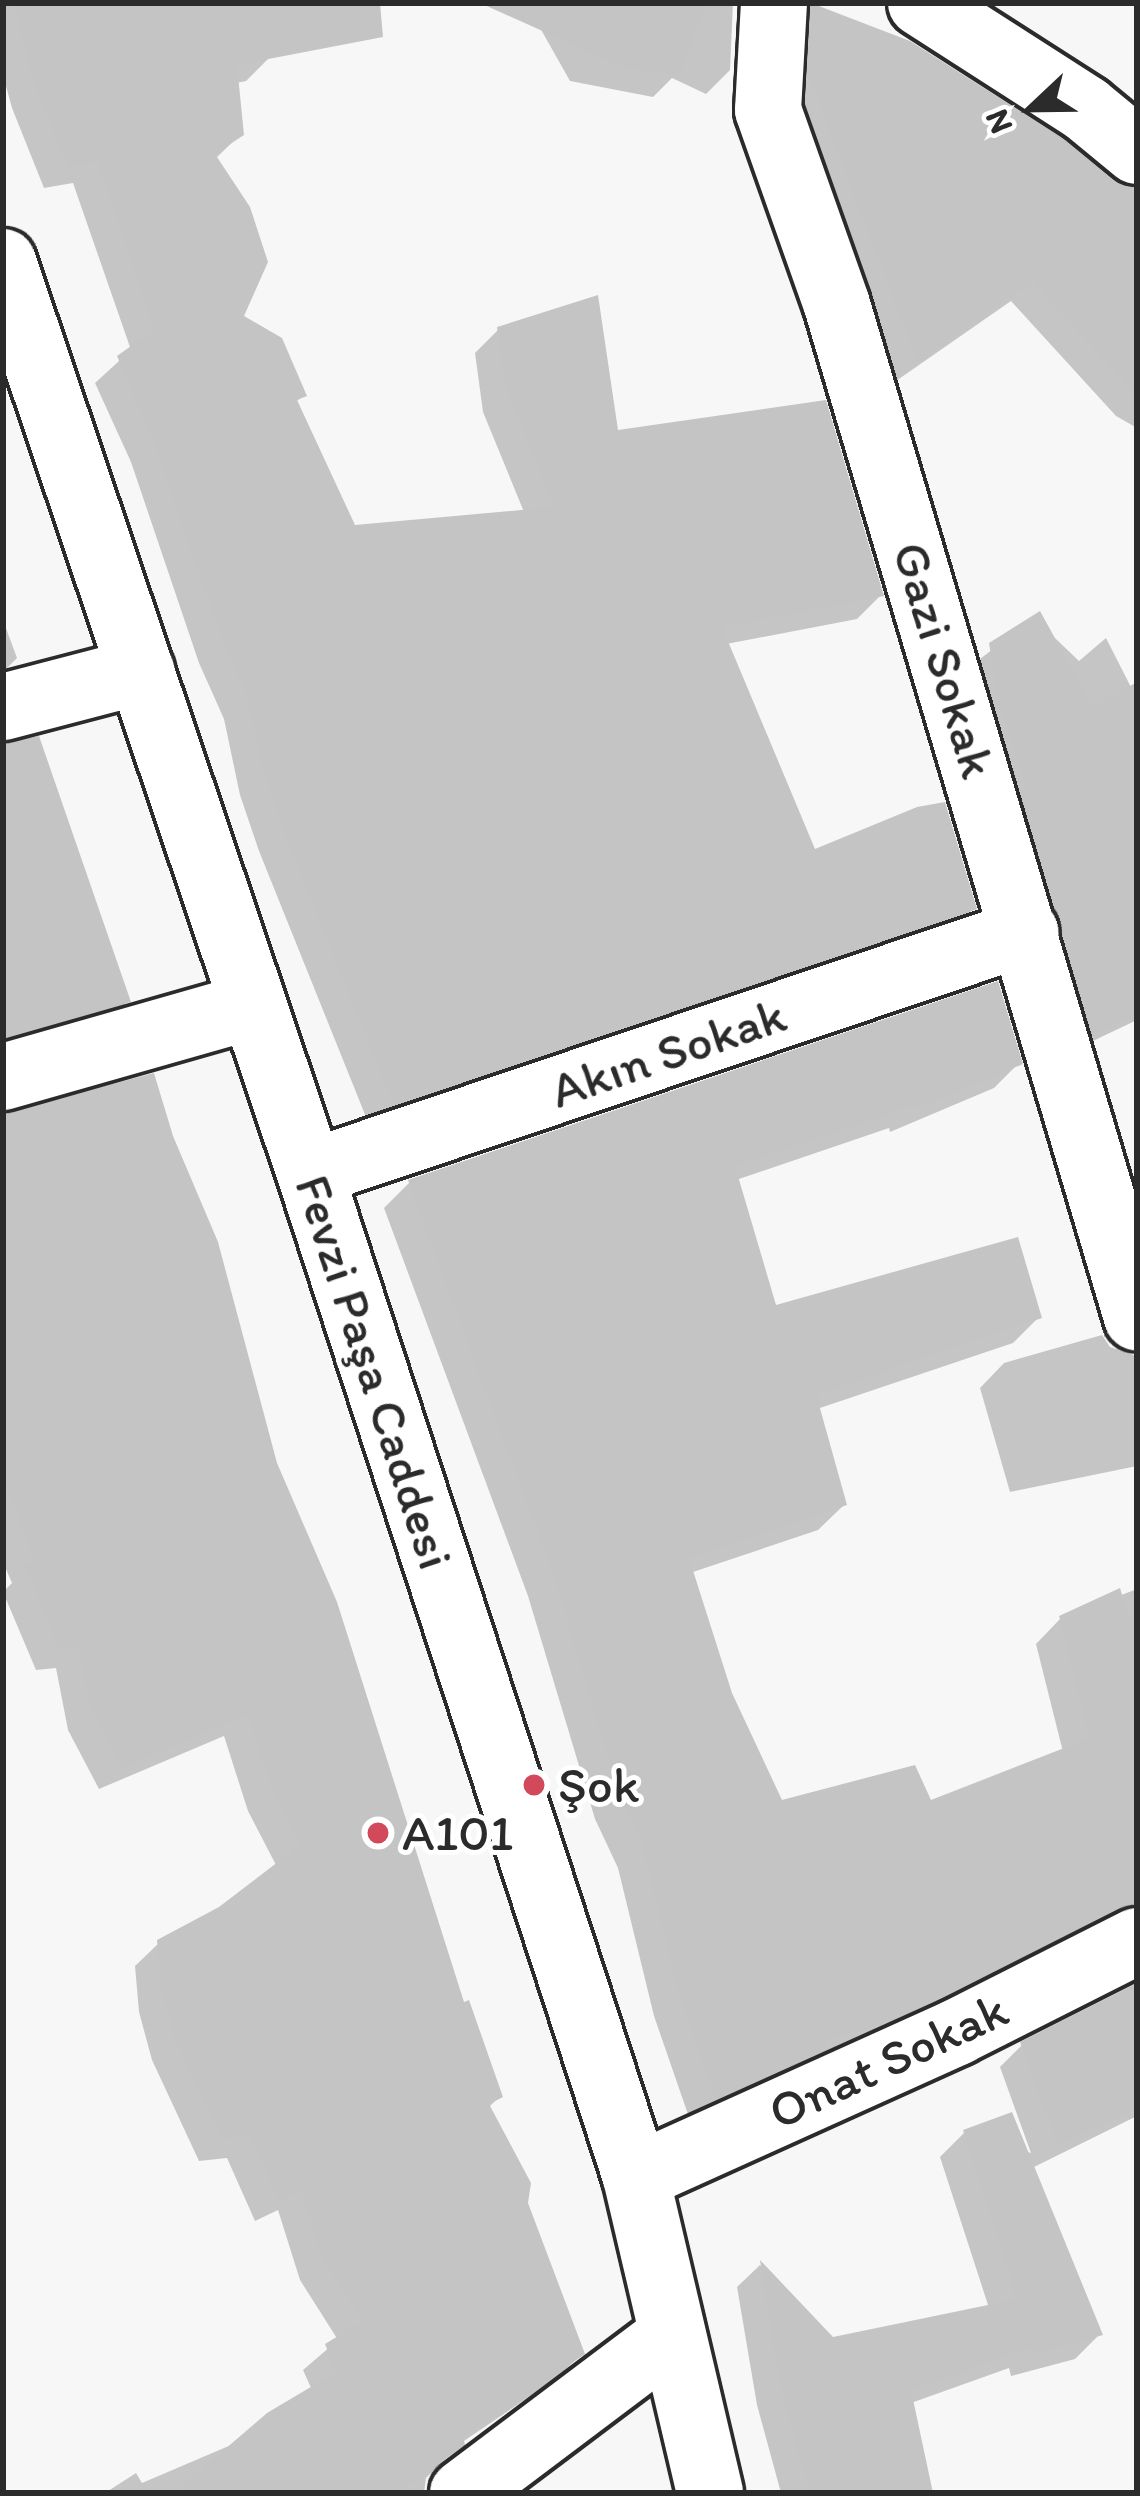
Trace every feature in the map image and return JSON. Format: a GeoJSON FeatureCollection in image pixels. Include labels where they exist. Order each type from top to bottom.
{"type":"FeatureCollection","features":[{"type":"Feature","properties":{"kind":"street","name":"Gazi Sokak"},"geometry":{"type":"LineString","coordinates":[[774,3],[768,110],[837,305],[1137,1317]]}},
{"type":"Feature","properties":{"kind":"street"},"geometry":{"type":"LineString","coordinates":[[921,3],[1086,109],[1137,151]]}},
{"type":"Feature","properties":{"kind":"street","name":"Fevzi Paşa Caddesi"},"geometry":{"type":"LineString","coordinates":[[3,262],[310,1173],[636,2177],[710,2493]]}},
{"type":"Feature","properties":{"kind":"street"},"geometry":{"type":"LineString","coordinates":[[3,707],[141,670]]}},
{"type":"Feature","properties":{"kind":"street","name":"Akın Sokak"},"geometry":{"type":"LineString","coordinates":[[310,1173],[1026,932]]}},
{"type":"Feature","properties":{"kind":"street"},"geometry":{"type":"LineString","coordinates":[[3,1076],[253,1006]]}},
{"type":"Feature","properties":{"kind":"street","name":"Onat Sokak"},"geometry":{"type":"LineString","coordinates":[[636,2177],[957,2032],[1137,1941]]}},
{"type":"Feature","properties":{"kind":"street"},"geometry":{"type":"LineString","coordinates":[[463,2493],[670,2337]]}},
{"type":"Feature","properties":{"kind":"building"},"geometry":{"type":"Polygon","coordinates":[[[14,3],[380,3],[383,37],[237,65],[244,135],[215,154],[250,207],[268,262],[244,316],[282,338],[307,396],[297,400],[355,525],[554,507],[506,387],[497,327],[598,295],[618,430],[826,400],[884,596],[722,627],[815,849],[917,807],[945,802],[977,909],[394,1105],[282,826],[263,770],[247,695],[222,639],[153,438],[117,356],[155,329],[97,161],[68,166],[34,84],[14,3]]]}},
{"type":"Feature","properties":{"kind":"building"},"geometry":{"type":"Polygon","coordinates":[[[480,3],[706,3],[680,75],[625,68],[480,3]]]}},
{"type":"Feature","properties":{"kind":"building"},"geometry":{"type":"Polygon","coordinates":[[[811,3],[910,41],[1064,139],[1113,180],[1137,188],[1137,396],[1033,282],[918,363],[808,73],[811,3]]]}},
{"type":"Feature","properties":{"kind":"building"},"geometry":{"type":"Polygon","coordinates":[[[1040,611],[1093,707],[1137,682],[1137,1015],[1092,1034],[1020,789],[1026,788],[997,693],[989,643],[1040,611]]]}},
{"type":"Feature","properties":{"kind":"building"},"geometry":{"type":"Polygon","coordinates":[[[39,736],[131,1002],[3,1038],[3,743],[39,736]]]}},
{"type":"Feature","properties":{"kind":"building"},"geometry":{"type":"Polygon","coordinates":[[[998,981],[1023,1064],[916,1109],[914,1105],[735,1166],[776,1305],[1018,1237],[1042,1318],[816,1394],[847,1505],[689,1558],[732,1693],[782,1800],[915,1765],[931,1800],[1090,1738],[1059,1616],[1120,1588],[1137,1645],[1137,1904],[890,2021],[826,2040],[829,2049],[716,2100],[678,1989],[642,1842],[619,1793],[552,1570],[408,1180],[998,981]]]}},
{"type":"Feature","properties":{"kind":"building"},"geometry":{"type":"Polygon","coordinates":[[[154,1073],[173,1136],[218,1242],[277,1463],[337,1602],[464,2002],[469,2000],[503,2097],[489,2104],[531,2183],[528,2203],[585,2354],[463,2437],[465,2445],[398,2493],[174,2493],[267,2413],[336,2372],[325,2344],[363,2321],[322,2257],[301,2190],[279,2200],[251,2136],[222,2139],[174,2036],[161,1987],[157,1940],[219,1907],[300,1845],[271,1787],[247,1715],[123,1767],[90,1706],[79,1646],[59,1648],[25,1566],[35,1561],[3,1477],[3,1113],[154,1073]]]}},
{"type":"Feature","properties":{"kind":"building"},"geometry":{"type":"Polygon","coordinates":[[[1137,1983],[1137,2108],[1058,2146],[1020,2042],[1137,1983]]]}},
{"type":"Feature","properties":{"kind":"building"},"geometry":{"type":"Polygon","coordinates":[[[1012,2112],[1103,2335],[1035,2354],[1033,2346],[911,2390],[933,2493],[810,2493],[779,2380],[760,2260],[833,2337],[1017,2299],[963,2130],[1012,2112]]]}},
{"type":"Feature","properties":{"kind":"place","name":"Şok"},"geometry":{"type":"Point","coordinates":[534,1785]}},
{"type":"Feature","properties":{"kind":"place","name":"A101"},"geometry":{"type":"Point","coordinates":[378,1833]}}]}
